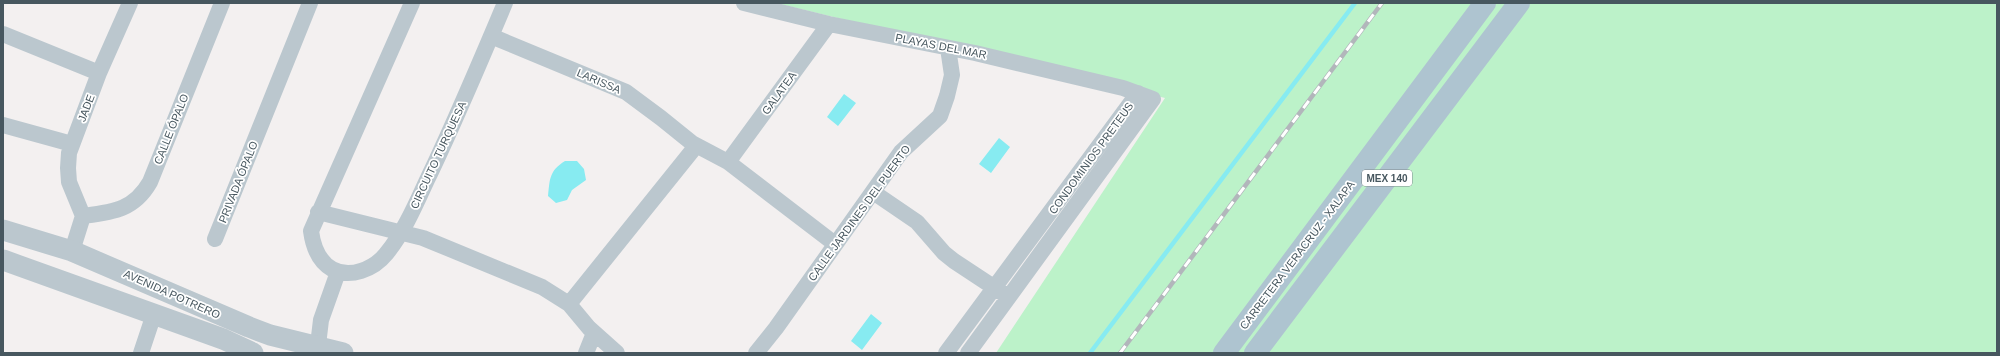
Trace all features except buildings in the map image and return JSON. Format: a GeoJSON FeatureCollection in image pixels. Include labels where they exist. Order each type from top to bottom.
{"type":"FeatureCollection","features":[{"type":"Feature","properties":{"kind":"main road","name":"CARRETERA VERACRUZ - XALAPA"},"geometry":{"type":"LineString","coordinates":[[1224,353],[1485,3]]}},
{"type":"Feature","properties":{"kind":"main road","name":"MEX 140"},"geometry":{"type":"LineString","coordinates":[[1255,353],[1518,3]]}},
{"type":"Feature","properties":{"kind":"street","name":"JADE"},"geometry":{"type":"LineString","coordinates":[[83,216],[69,182],[68,168],[72,144],[99,73],[130,3]]}},
{"type":"Feature","properties":{"kind":"street","name":"CALLE ÓPALO"},"geometry":{"type":"LineString","coordinates":[[83,216],[112,213],[124,208],[145,191],[222,3]]}},
{"type":"Feature","properties":{"kind":"street","name":"PRIVADA ÓPALO"},"geometry":{"type":"LineString","coordinates":[[215,239],[310,3]]}},
{"type":"Feature","properties":{"kind":"street"},"geometry":{"type":"LineString","coordinates":[[318,345],[321,320],[338,272],[328,266],[320,257],[313,245],[311,231],[318,212],[412,3]]}},
{"type":"Feature","properties":{"kind":"street","name":"CIRCUITO TURQUESA"},"geometry":{"type":"LineString","coordinates":[[338,272],[351,273],[373,266],[386,254],[400,232],[413,210],[436,161],[505,3]]}},
{"type":"Feature","properties":{"kind":"street","name":"PLAYAS DEL MAR"},"geometry":{"type":"LineString","coordinates":[[744,3],[829,24],[983,54],[1138,93]]}},
{"type":"Feature","properties":{"kind":"street","name":"GALATEA"},"geometry":{"type":"LineString","coordinates":[[728,162],[829,24]]}},
{"type":"Feature","properties":{"kind":"street"},"geometry":{"type":"LineString","coordinates":[[3,34],[99,73]]}},
{"type":"Feature","properties":{"kind":"street","name":"LARISSA"},"geometry":{"type":"LineString","coordinates":[[491,36],[626,92],[696,146],[728,162],[835,244]]}},
{"type":"Feature","properties":{"kind":"street","name":"CALLE JARDINES DEL PUERTO"},"geometry":{"type":"LineString","coordinates":[[756,353],[776,328],[906,146],[940,116],[947,96],[952,74],[948,48]]}},
{"type":"Feature","properties":{"kind":"street","name":"CONDOMINIOS PRETEUS"},"geometry":{"type":"LineString","coordinates":[[946,353],[1138,93],[1152,98],[1153,100],[968,353]]}},
{"type":"Feature","properties":{"kind":"street"},"geometry":{"type":"LineString","coordinates":[[3,125],[72,144]]}},
{"type":"Feature","properties":{"kind":"street"},"geometry":{"type":"LineString","coordinates":[[569,304],[696,146]]}},
{"type":"Feature","properties":{"kind":"street"},"geometry":{"type":"LineString","coordinates":[[873,192],[917,222],[944,253],[954,261],[1009,298]]}},
{"type":"Feature","properties":{"kind":"street"},"geometry":{"type":"LineString","coordinates":[[318,212],[439,243],[542,287],[569,304],[594,333],[617,353]]}},
{"type":"Feature","properties":{"kind":"street"},"geometry":{"type":"LineString","coordinates":[[72,251],[83,216]]}},
{"type":"Feature","properties":{"kind":"street","name":"AVENIDA POTRERO"},"geometry":{"type":"LineString","coordinates":[[3,230],[72,251],[249,328],[294,341],[318,345],[343,353]]}},
{"type":"Feature","properties":{"kind":"street","name":"AVENIDA POTRERO"},"geometry":{"type":"LineString","coordinates":[[3,260],[223,339],[253,353]]}},
{"type":"Feature","properties":{"kind":"street"},"geometry":{"type":"LineString","coordinates":[[141,353],[154,314]]}},
{"type":"Feature","properties":{"kind":"street"},"geometry":{"type":"LineString","coordinates":[[586,353],[594,333]]}},
{"type":"Feature","properties":{"kind":"green space"},"geometry":{"type":"Polygon","coordinates":[[[776,3],[1997,3],[1997,353],[996,353],[1165,98],[776,3]]]}},
{"type":"Feature","properties":{"kind":"water"},"geometry":{"type":"Polygon","coordinates":[[[844,94],[856,103],[838,126],[827,117],[844,94]]]}},
{"type":"Feature","properties":{"kind":"water"},"geometry":{"type":"Polygon","coordinates":[[[999,138],[1010,147],[991,173],[979,164],[999,138]]]}},
{"type":"Feature","properties":{"kind":"water"},"geometry":{"type":"Polygon","coordinates":[[[565,161],[577,161],[584,169],[586,180],[572,190],[567,200],[556,203],[548,196],[550,180],[556,168],[565,161]]]}},
{"type":"Feature","properties":{"kind":"water"},"geometry":{"type":"Polygon","coordinates":[[[871,314],[882,323],[862,350],[851,341],[871,314]]]}},
{"type":"Feature","properties":{"kind":"waterway"},"geometry":{"type":"LineString","coordinates":[[1090,353],[1355,3]]}},
{"type":"Feature","properties":{"kind":"railway"},"geometry":{"type":"LineString","coordinates":[[1120,353],[1382,3]]}}]}
